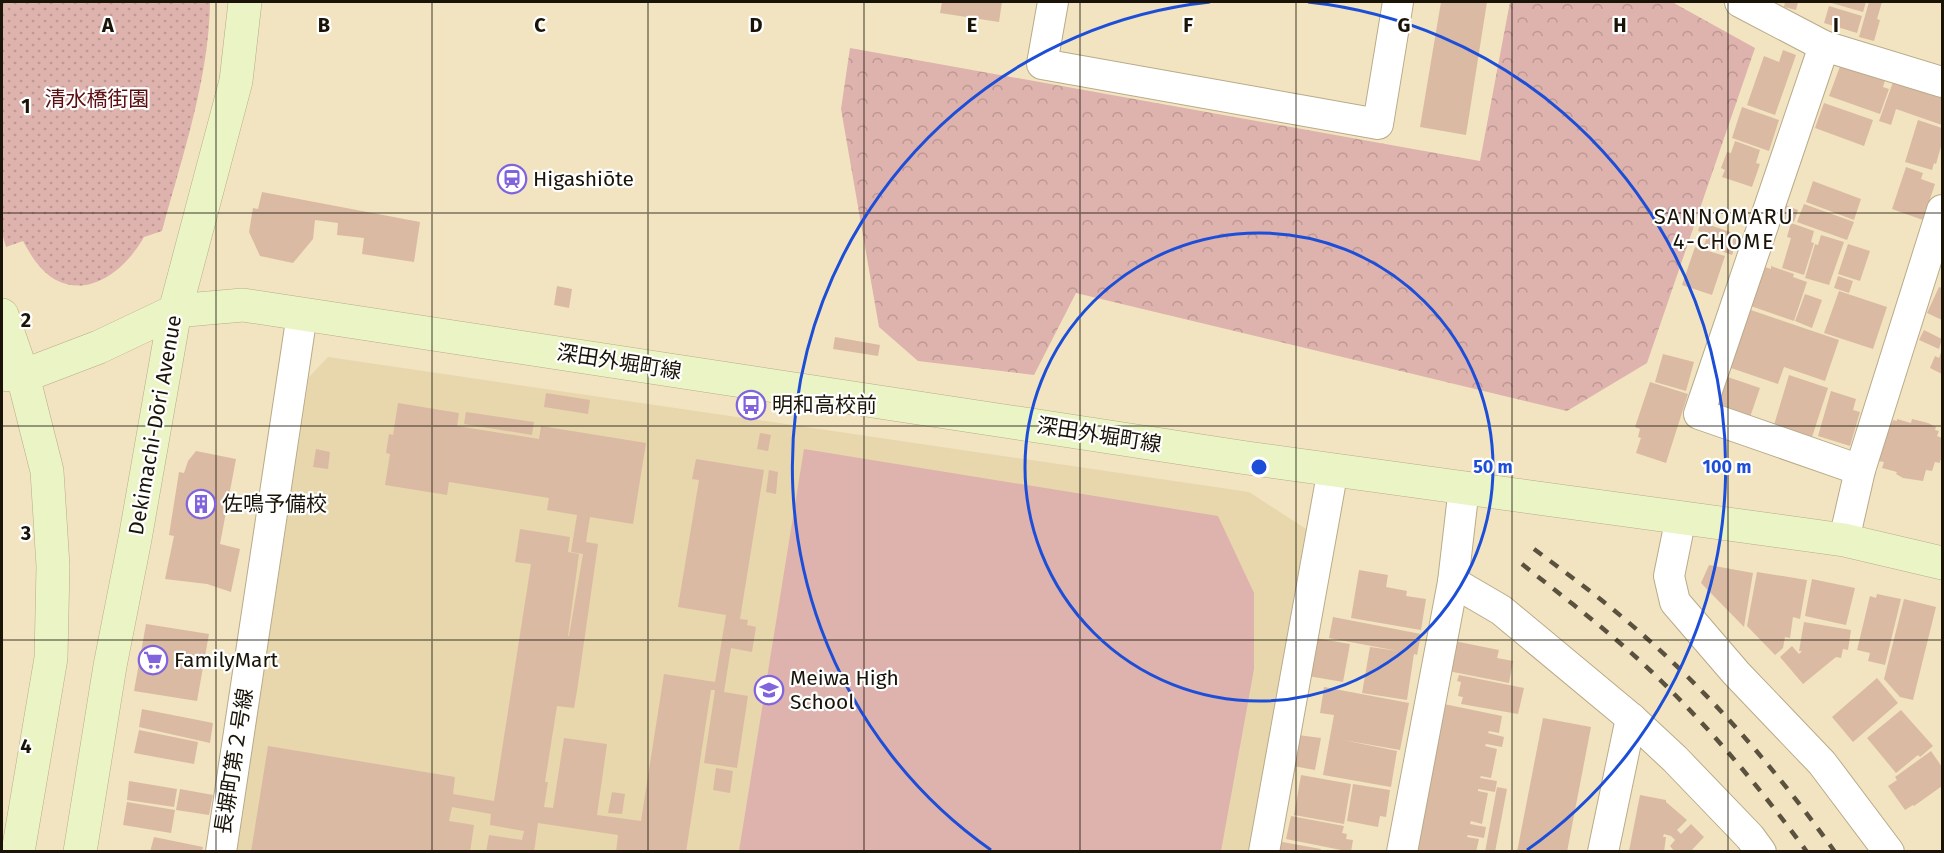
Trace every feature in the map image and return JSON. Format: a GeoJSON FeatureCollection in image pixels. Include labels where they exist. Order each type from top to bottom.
{"type":"FeatureCollection","features":[{"type":"Feature","properties":{"kind":"street","name":"Dekimachi-Dōri Avenue"},"geometry":{"type":"LineString","coordinates":[[80,852],[110,666],[175,311],[236,81],[245,2]]}},
{"type":"Feature","properties":{"kind":"street"},"geometry":{"type":"LineString","coordinates":[[1053,2],[1042,64],[1378,124],[1398,2]]}},
{"type":"Feature","properties":{"kind":"street"},"geometry":{"type":"LineString","coordinates":[[1740,2],[1824,46],[1942,82]]}},
{"type":"Feature","properties":{"kind":"street"},"geometry":{"type":"LineString","coordinates":[[1824,46],[1699,414],[1860,470]]}},
{"type":"Feature","properties":{"kind":"street"},"geometry":{"type":"LineString","coordinates":[[1845,540],[1860,470],[1942,210]]}},
{"type":"Feature","properties":{"kind":"street","name":"深田外堀町線"},"geometry":{"type":"LineString","coordinates":[[12,375],[99,347],[175,311],[243,305],[1247,458],[1845,540],[1942,563]]}},
{"type":"Feature","properties":{"kind":"street","name":"長塀町第２号線"},"geometry":{"type":"LineString","coordinates":[[220,852],[302,314]]}},
{"type":"Feature","properties":{"kind":"street"},"geometry":{"type":"LineString","coordinates":[[2,315],[12,375],[47,471],[53,566],[51,658],[18,852]]}},
{"type":"Feature","properties":{"kind":"street"},"geometry":{"type":"LineString","coordinates":[[1264,852],[1333,469]]}},
{"type":"Feature","properties":{"kind":"street"},"geometry":{"type":"LineString","coordinates":[[1402,852],[1453,582],[1464,487]]}},
{"type":"Feature","properties":{"kind":"street"},"geometry":{"type":"LineString","coordinates":[[1681,517],[1669,576],[1675,602],[1736,674],[1822,763],[1889,852]]}},
{"type":"Feature","properties":{"kind":"street"},"geometry":{"type":"LineString","coordinates":[[1453,582],[1501,610],[1631,718],[1675,759],[1750,837],[1761,852]]}},
{"type":"Feature","properties":{"kind":"street"},"geometry":{"type":"LineString","coordinates":[[1604,852],[1631,718]]}},
{"type":"Feature","properties":{"kind":"shaded area","name":"Meiwa High School"},"geometry":{"type":"Polygon","coordinates":[[[328,357],[1249,492],[1306,529],[1249,851],[236,852],[309,377],[328,357]]]}},
{"type":"Feature","properties":{"kind":"green space","name":"清水橋街園"},"geometry":{"type":"Polygon","coordinates":[[[2,2],[210,2],[200,89],[162,231],[144,237],[129,259],[108,276],[95,282],[69,285],[56,280],[41,268],[23,241],[6,247],[2,233],[2,2]]]}},
{"type":"Feature","properties":{"kind":"green space"},"geometry":{"type":"Polygon","coordinates":[[[1510,2],[1672,2],[1755,48],[1647,363],[1567,411],[1076,293],[1034,375],[918,361],[879,327],[841,109],[850,48],[1480,161],[1510,2]]]}},
{"type":"Feature","properties":{"kind":"green space"},"geometry":{"type":"Polygon","coordinates":[[[804,449],[1218,516],[1254,593],[1254,669],[1221,851],[739,851],[804,449]]]}},
{"type":"Feature","properties":{"kind":"building"},"geometry":{"type":"Polygon","coordinates":[[[942,2],[1002,2],[999,22],[940,13],[942,2]]]}},
{"type":"Feature","properties":{"kind":"building"},"geometry":{"type":"Polygon","coordinates":[[[1441,2],[1487,2],[1466,135],[1420,127],[1441,2]]]}},
{"type":"Feature","properties":{"kind":"building"},"geometry":{"type":"Polygon","coordinates":[[[1785,2],[1798,2],[1796,10],[1784,7],[1785,2]]]}},
{"type":"Feature","properties":{"kind":"building"},"geometry":{"type":"Polygon","coordinates":[[[1828,2],[1866,2],[1863,12],[1828,2]]]}},
{"type":"Feature","properties":{"kind":"building"},"geometry":{"type":"Polygon","coordinates":[[[1869,2],[1882,2],[1874,41],[1859,37],[1869,2]]]}},
{"type":"Feature","properties":{"kind":"building"},"geometry":{"type":"Polygon","coordinates":[[[1829,6],[1862,16],[1857,33],[1824,23],[1829,6]]]}},
{"type":"Feature","properties":{"kind":"building"},"geometry":{"type":"Polygon","coordinates":[[[1783,50],[1796,55],[1775,115],[1747,105],[1764,56],[1779,62],[1783,50]]]}},
{"type":"Feature","properties":{"kind":"building"},"geometry":{"type":"Polygon","coordinates":[[[1842,61],[1886,77],[1883,87],[1889,89],[1880,114],[1829,96],[1842,61]]]}},
{"type":"Feature","properties":{"kind":"building"},"geometry":{"type":"Polygon","coordinates":[[[1893,82],[1906,87],[1907,84],[1942,97],[1942,125],[1896,109],[1891,125],[1879,121],[1893,82]]]}},
{"type":"Feature","properties":{"kind":"building"},"geometry":{"type":"Polygon","coordinates":[[[1824,103],[1873,120],[1864,146],[1815,128],[1824,103]]]}},
{"type":"Feature","properties":{"kind":"building"},"geometry":{"type":"Polygon","coordinates":[[[1742,107],[1779,120],[1769,151],[1732,138],[1742,107]]]}},
{"type":"Feature","properties":{"kind":"building"},"geometry":{"type":"Polygon","coordinates":[[[1918,120],[1942,128],[1942,143],[1932,170],[1905,162],[1918,120]]]}},
{"type":"Feature","properties":{"kind":"building"},"geometry":{"type":"Polygon","coordinates":[[[1735,141],[1760,150],[1756,163],[1760,164],[1752,187],[1722,177],[1725,170],[1721,168],[1727,152],[1731,153],[1735,141]]]}},
{"type":"Feature","properties":{"kind":"building"},"geometry":{"type":"Polygon","coordinates":[[[1906,167],[1923,173],[1921,179],[1935,184],[1923,220],[1892,209],[1906,167]]]}},
{"type":"Feature","properties":{"kind":"building"},"geometry":{"type":"Polygon","coordinates":[[[1813,181],[1861,199],[1854,220],[1806,202],[1813,181]]]}},
{"type":"Feature","properties":{"kind":"building"},"geometry":{"type":"Polygon","coordinates":[[[262,192],[420,222],[414,262],[362,254],[364,238],[337,235],[338,223],[315,220],[313,239],[293,263],[260,256],[249,232],[253,208],[258,209],[262,192]]]}},
{"type":"Feature","properties":{"kind":"building"},"geometry":{"type":"Polygon","coordinates":[[[1778,202],[1798,210],[1794,222],[1773,215],[1778,202]]]}},
{"type":"Feature","properties":{"kind":"building"},"geometry":{"type":"Polygon","coordinates":[[[1804,204],[1854,222],[1847,240],[1797,222],[1804,204]]]}},
{"type":"Feature","properties":{"kind":"building"},"geometry":{"type":"Polygon","coordinates":[[[1701,222],[1739,235],[1732,255],[1704,245],[1708,234],[1698,231],[1701,222]]]}},
{"type":"Feature","properties":{"kind":"building"},"geometry":{"type":"Polygon","coordinates":[[[1791,223],[1814,231],[1811,242],[1814,243],[1804,275],[1782,268],[1791,238],[1787,237],[1791,223]]]}},
{"type":"Feature","properties":{"kind":"building"},"geometry":{"type":"Polygon","coordinates":[[[1821,235],[1844,242],[1829,285],[1805,278],[1815,244],[1818,245],[1821,235]]]}},
{"type":"Feature","properties":{"kind":"building"},"geometry":{"type":"Polygon","coordinates":[[[1848,244],[1870,251],[1860,281],[1838,274],[1848,244]]]}},
{"type":"Feature","properties":{"kind":"building"},"geometry":{"type":"Polygon","coordinates":[[[1695,247],[1725,256],[1712,295],[1682,285],[1695,247]]]}},
{"type":"Feature","properties":{"kind":"building"},"geometry":{"type":"Polygon","coordinates":[[[1762,266],[1771,269],[1771,266],[1794,274],[1793,277],[1807,282],[1794,321],[1748,305],[1762,266]]]}},
{"type":"Feature","properties":{"kind":"building"},"geometry":{"type":"Polygon","coordinates":[[[1838,276],[1853,281],[1849,293],[1834,288],[1838,276]]]}},
{"type":"Feature","properties":{"kind":"building"},"geometry":{"type":"Polygon","coordinates":[[[557,286],[572,289],[569,308],[554,305],[557,286]]]}},
{"type":"Feature","properties":{"kind":"building"},"geometry":{"type":"Polygon","coordinates":[[[1939,287],[1942,288],[1942,320],[1927,313],[1939,287]]]}},
{"type":"Feature","properties":{"kind":"building"},"geometry":{"type":"Polygon","coordinates":[[[1839,291],[1887,307],[1873,349],[1824,333],[1839,291]]]}},
{"type":"Feature","properties":{"kind":"building"},"geometry":{"type":"Polygon","coordinates":[[[1805,294],[1822,300],[1812,328],[1795,321],[1805,294]]]}},
{"type":"Feature","properties":{"kind":"building"},"geometry":{"type":"Polygon","coordinates":[[[1748,309],[1839,340],[1825,381],[1784,367],[1778,384],[1728,367],[1748,309]]]}},
{"type":"Feature","properties":{"kind":"building"},"geometry":{"type":"Polygon","coordinates":[[[1924,330],[1942,339],[1939,349],[1919,340],[1924,330]]]}},
{"type":"Feature","properties":{"kind":"building"},"geometry":{"type":"Polygon","coordinates":[[[835,337],[880,345],[878,356],[833,349],[835,337]]]}},
{"type":"Feature","properties":{"kind":"building"},"geometry":{"type":"Polygon","coordinates":[[[1942,350],[1942,374],[1930,368],[1935,356],[1939,358],[1942,350]]]}},
{"type":"Feature","properties":{"kind":"building"},"geometry":{"type":"Polygon","coordinates":[[[1663,354],[1694,362],[1686,391],[1655,382],[1663,354]]]}},
{"type":"Feature","properties":{"kind":"building"},"geometry":{"type":"Polygon","coordinates":[[[1719,374],[1760,388],[1749,420],[1717,410],[1719,374]]]}},
{"type":"Feature","properties":{"kind":"building"},"geometry":{"type":"Polygon","coordinates":[[[1789,375],[1828,388],[1812,437],[1774,425],[1789,375]]]}},
{"type":"Feature","properties":{"kind":"building"},"geometry":{"type":"Polygon","coordinates":[[[1650,382],[1688,394],[1666,463],[1636,453],[1641,438],[1638,437],[1640,429],[1635,427],[1650,382]]]}},
{"type":"Feature","properties":{"kind":"building"},"geometry":{"type":"Polygon","coordinates":[[[1831,391],[1856,399],[1853,410],[1860,412],[1850,446],[1818,436],[1831,391]]]}},
{"type":"Feature","properties":{"kind":"building"},"geometry":{"type":"Polygon","coordinates":[[[546,393],[590,400],[588,414],[544,407],[546,393]]]}},
{"type":"Feature","properties":{"kind":"building"},"geometry":{"type":"Polygon","coordinates":[[[398,403],[459,413],[457,426],[539,439],[541,426],[646,443],[633,524],[590,517],[586,542],[598,544],[577,691],[574,708],[557,706],[545,782],[548,782],[544,807],[553,808],[564,738],[607,744],[597,815],[641,821],[664,674],[715,682],[726,615],[678,607],[699,480],[692,479],[696,459],[764,470],[740,619],[748,620],[747,625],[756,627],[752,652],[731,648],[724,692],[748,696],[737,768],[704,763],[715,690],[711,690],[686,852],[616,852],[618,835],[538,823],[534,852],[486,852],[489,835],[522,840],[524,831],[490,825],[491,814],[452,807],[449,821],[474,825],[470,852],[251,852],[268,746],[455,777],[453,794],[494,801],[531,564],[515,562],[520,529],[570,537],[568,552],[579,554],[569,636],[583,554],[571,552],[577,515],[547,510],[549,498],[449,482],[447,495],[385,485],[390,454],[386,453],[389,434],[393,435],[398,403]]]}},
{"type":"Feature","properties":{"kind":"building"},"geometry":{"type":"Polygon","coordinates":[[[466,412],[534,422],[532,435],[464,424],[466,412]]]}},
{"type":"Feature","properties":{"kind":"building"},"geometry":{"type":"Polygon","coordinates":[[[1897,419],[1911,423],[1912,419],[1928,423],[1936,427],[1935,430],[1939,431],[1937,436],[1942,438],[1942,461],[1935,462],[1932,471],[1926,470],[1923,481],[1903,478],[1896,474],[1897,472],[1882,468],[1884,462],[1878,461],[1890,422],[1897,421],[1897,419]]]}},
{"type":"Feature","properties":{"kind":"building"},"geometry":{"type":"Polygon","coordinates":[[[760,433],[771,435],[768,451],[757,449],[760,433]]]}},
{"type":"Feature","properties":{"kind":"building"},"geometry":{"type":"Polygon","coordinates":[[[316,449],[330,452],[328,469],[313,467],[316,449]]]}},
{"type":"Feature","properties":{"kind":"building","name":"佐鳴予備校"},"geometry":{"type":"Polygon","coordinates":[[[196,451],[236,459],[220,544],[240,549],[231,592],[207,584],[165,579],[174,536],[169,535],[179,472],[184,473],[188,461],[196,451]]]}},
{"type":"Feature","properties":{"kind":"building"},"geometry":{"type":"Polygon","coordinates":[[[769,470],[778,472],[776,494],[766,492],[769,470]]]}},
{"type":"Feature","properties":{"kind":"building"},"geometry":{"type":"Polygon","coordinates":[[[1709,565],[1753,573],[1744,627],[1701,583],[1709,565]]]}},
{"type":"Feature","properties":{"kind":"building"},"geometry":{"type":"Polygon","coordinates":[[[1359,570],[1388,575],[1386,587],[1407,591],[1406,596],[1426,599],[1421,630],[1351,618],[1359,570]]]}},
{"type":"Feature","properties":{"kind":"building"},"geometry":{"type":"Polygon","coordinates":[[[1757,572],[1807,580],[1800,619],[1793,617],[1790,638],[1785,637],[1783,648],[1775,655],[1747,626],[1757,572]]]}},
{"type":"Feature","properties":{"kind":"building"},"geometry":{"type":"Polygon","coordinates":[[[1812,579],[1855,588],[1846,625],[1805,616],[1812,579]]]}},
{"type":"Feature","properties":{"kind":"building"},"geometry":{"type":"Polygon","coordinates":[[[1877,594],[1901,599],[1885,665],[1868,661],[1870,653],[1857,650],[1870,596],[1876,598],[1877,594]]]}},
{"type":"Feature","properties":{"kind":"building"},"geometry":{"type":"Polygon","coordinates":[[[1904,599],[1936,607],[1913,700],[1900,697],[1884,679],[1904,599]]]}},
{"type":"Feature","properties":{"kind":"building"},"geometry":{"type":"Polygon","coordinates":[[[1333,617],[1421,634],[1417,655],[1414,654],[1407,700],[1362,693],[1370,647],[1398,651],[1329,638],[1333,617]]]}},
{"type":"Feature","properties":{"kind":"building"},"geometry":{"type":"Polygon","coordinates":[[[1804,622],[1851,630],[1848,650],[1843,649],[1841,658],[1836,657],[1803,684],[1780,657],[1792,646],[1799,654],[1802,651],[1799,651],[1804,622]]]}},
{"type":"Feature","properties":{"kind":"building"},"geometry":{"type":"Polygon","coordinates":[[[146,624],[209,634],[197,701],[134,691],[146,624]]]}},
{"type":"Feature","properties":{"kind":"building"},"geometry":{"type":"Polygon","coordinates":[[[1315,638],[1350,644],[1343,682],[1308,676],[1315,638]]]}},
{"type":"Feature","properties":{"kind":"building"},"geometry":{"type":"Polygon","coordinates":[[[1454,641],[1499,650],[1497,658],[1513,661],[1509,683],[1448,671],[1454,641]]]}},
{"type":"Feature","properties":{"kind":"building"},"geometry":{"type":"Polygon","coordinates":[[[1459,675],[1524,688],[1518,714],[1461,704],[1463,697],[1458,696],[1461,682],[1457,681],[1459,675]]]}},
{"type":"Feature","properties":{"kind":"building"},"geometry":{"type":"Polygon","coordinates":[[[1877,678],[1898,703],[1853,742],[1832,717],[1877,678]]]}},
{"type":"Feature","properties":{"kind":"building"},"geometry":{"type":"Polygon","coordinates":[[[1324,687],[1409,703],[1400,750],[1343,740],[1397,751],[1391,787],[1323,775],[1334,715],[1320,713],[1324,687]]]}},
{"type":"Feature","properties":{"kind":"building"},"geometry":{"type":"Polygon","coordinates":[[[1444,704],[1502,716],[1499,733],[1489,731],[1488,733],[1504,737],[1502,747],[1486,744],[1485,746],[1497,749],[1491,778],[1481,776],[1480,778],[1497,781],[1495,792],[1478,789],[1478,791],[1488,793],[1482,824],[1471,821],[1470,824],[1486,827],[1484,838],[1468,835],[1467,837],[1479,839],[1476,852],[1414,852],[1444,704]]]}},
{"type":"Feature","properties":{"kind":"building"},"geometry":{"type":"Polygon","coordinates":[[[142,709],[213,723],[210,743],[139,727],[142,709]]]}},
{"type":"Feature","properties":{"kind":"building"},"geometry":{"type":"Polygon","coordinates":[[[1901,710],[1933,746],[1896,773],[1867,738],[1901,710]]]}},
{"type":"Feature","properties":{"kind":"building"},"geometry":{"type":"Polygon","coordinates":[[[1543,718],[1591,727],[1567,852],[1517,852],[1543,718]]]}},
{"type":"Feature","properties":{"kind":"building"},"geometry":{"type":"Polygon","coordinates":[[[139,730],[198,742],[194,764],[134,753],[139,730]]]}},
{"type":"Feature","properties":{"kind":"building"},"geometry":{"type":"Polygon","coordinates":[[[1298,735],[1321,738],[1315,770],[1293,766],[1298,735]]]}},
{"type":"Feature","properties":{"kind":"building"},"geometry":{"type":"Polygon","coordinates":[[[1931,751],[1942,767],[1942,786],[1905,810],[1888,786],[1897,780],[1895,777],[1931,751]]]}},
{"type":"Feature","properties":{"kind":"building"},"geometry":{"type":"Polygon","coordinates":[[[716,768],[733,771],[730,793],[713,790],[716,768]]]}},
{"type":"Feature","properties":{"kind":"building"},"geometry":{"type":"Polygon","coordinates":[[[1301,775],[1351,784],[1344,824],[1294,815],[1301,775]]]}},
{"type":"Feature","properties":{"kind":"building"},"geometry":{"type":"Polygon","coordinates":[[[129,781],[177,789],[174,807],[127,800],[129,781]]]}},
{"type":"Feature","properties":{"kind":"building"},"geometry":{"type":"Polygon","coordinates":[[[1353,784],[1390,790],[1386,817],[1380,816],[1378,827],[1347,821],[1353,784]]]}},
{"type":"Feature","properties":{"kind":"building"},"geometry":{"type":"Polygon","coordinates":[[[1497,787],[1507,789],[1495,852],[1485,852],[1497,787]]]}},
{"type":"Feature","properties":{"kind":"building"},"geometry":{"type":"Polygon","coordinates":[[[180,789],[213,795],[209,815],[176,810],[180,789]]]}},
{"type":"Feature","properties":{"kind":"building"},"geometry":{"type":"Polygon","coordinates":[[[612,792],[625,794],[622,814],[608,813],[612,792]]]}},
{"type":"Feature","properties":{"kind":"building"},"geometry":{"type":"Polygon","coordinates":[[[1640,795],[1666,800],[1687,820],[1677,830],[1681,834],[1691,824],[1704,837],[1690,852],[1675,852],[1670,846],[1675,840],[1664,834],[1663,837],[1666,837],[1664,852],[1629,851],[1640,795]]]}},
{"type":"Feature","properties":{"kind":"building"},"geometry":{"type":"Polygon","coordinates":[[[127,802],[175,810],[171,833],[123,825],[127,802]]]}},
{"type":"Feature","properties":{"kind":"building"},"geometry":{"type":"Polygon","coordinates":[[[1291,816],[1344,826],[1342,833],[1347,834],[1346,839],[1353,840],[1351,852],[1286,839],[1291,816]]]}},
{"type":"Feature","properties":{"kind":"building"},"geometry":{"type":"Polygon","coordinates":[[[154,837],[203,847],[202,852],[150,852],[154,837]]]}},
{"type":"Feature","properties":{"kind":"building"},"geometry":{"type":"Polygon","coordinates":[[[1277,841],[1321,849],[1320,852],[1275,852],[1277,841]]]}},
{"type":"Feature","properties":{"kind":"railway"},"geometry":{"type":"LineString","coordinates":[[1534,549],[1617,612],[1685,674],[1764,760],[1835,852]]}},
{"type":"Feature","properties":{"kind":"railway"},"geometry":{"type":"LineString","coordinates":[[1522,564],[1623,646],[1676,696],[1735,760],[1807,852]]}},
{"type":"Feature","properties":{"kind":"place","name":"Higashiōte"},"geometry":{"type":"Point","coordinates":[512,179]}},
{"type":"Feature","properties":{"kind":"place","name":"明和高校前"},"geometry":{"type":"Point","coordinates":[751,405]}},
{"type":"Feature","properties":{"kind":"place","name":"佐鳴予備校"},"geometry":{"type":"Point","coordinates":[201,504]}},
{"type":"Feature","properties":{"kind":"place","name":"FamilyMart"},"geometry":{"type":"Point","coordinates":[153,660]}},
{"type":"Feature","properties":{"kind":"place","name":"Meiwa High School"},"geometry":{"type":"Point","coordinates":[769,690]}},
{"type":"Feature","properties":{"kind":"district","name":"SANNOMARU 4-CHOME"},"geometry":{"type":"Point","coordinates":[1724,228]}}]}
